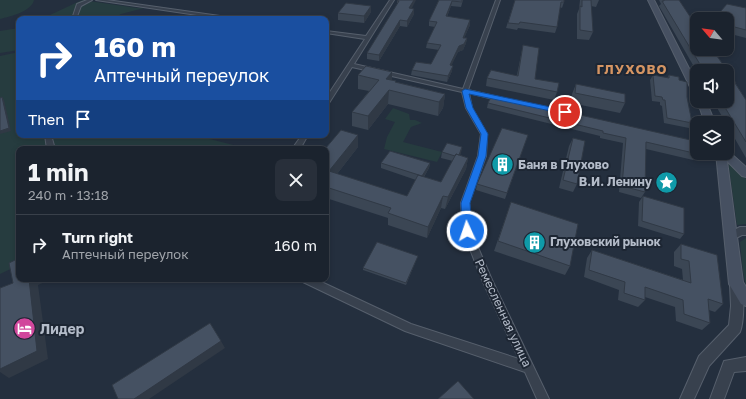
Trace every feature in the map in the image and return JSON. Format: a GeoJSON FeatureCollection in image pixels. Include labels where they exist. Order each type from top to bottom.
{"type":"FeatureCollection","features":[{"type":"Feature","properties":{"kind":"main road"},"geometry":{"type":"LineString","coordinates":[[651,0],[690,79]]}},
{"type":"Feature","properties":{"kind":"main road"},"geometry":{"type":"LineString","coordinates":[[722,160],[736,284],[746,298]]}},
{"type":"Feature","properties":{"kind":"main road"},"geometry":{"type":"LineString","coordinates":[[732,160],[746,173]]}},
{"type":"Feature","properties":{"kind":"street"},"geometry":{"type":"LineString","coordinates":[[75,16],[79,6],[90,0]]}},
{"type":"Feature","properties":{"kind":"street"},"geometry":{"type":"LineString","coordinates":[[98,0],[213,16]]}},
{"type":"Feature","properties":{"kind":"street"},"geometry":{"type":"LineString","coordinates":[[329,98],[392,0]]}},
{"type":"Feature","properties":{"kind":"street"},"geometry":{"type":"LineString","coordinates":[[465,91],[498,0]]}},
{"type":"Feature","properties":{"kind":"street"},"geometry":{"type":"LineString","coordinates":[[329,32],[368,38]]}},
{"type":"Feature","properties":{"kind":"street"},"geometry":{"type":"LineString","coordinates":[[350,65],[510,101]]}},
{"type":"Feature","properties":{"kind":"street","name":"Ремесленная улица"},"geometry":{"type":"LineString","coordinates":[[465,91],[469,108],[484,134],[482,156],[465,203],[467,231],[487,280],[543,399]]}},
{"type":"Feature","properties":{"kind":"street"},"geometry":{"type":"LineString","coordinates":[[730,238],[740,231],[746,231]]}},
{"type":"Feature","properties":{"kind":"street"},"geometry":{"type":"LineString","coordinates":[[312,282],[409,328],[529,368]]}},
{"type":"Feature","properties":{"kind":"street"},"geometry":{"type":"LineString","coordinates":[[686,399],[704,361],[735,328],[737,306],[736,284]]}},
{"type":"Feature","properties":{"kind":"street"},"geometry":{"type":"LineString","coordinates":[[716,399],[730,366],[746,364]]}},
{"type":"Feature","properties":{"kind":"green space"},"geometry":{"type":"Polygon","coordinates":[[[0,0],[34,0],[29,8],[15,15],[0,19],[0,0]]]}},
{"type":"Feature","properties":{"kind":"green space"},"geometry":{"type":"Polygon","coordinates":[[[82,0],[144,8],[118,16],[50,15],[82,0]]]}},
{"type":"Feature","properties":{"kind":"green space"},"geometry":{"type":"Polygon","coordinates":[[[16,28],[16,50],[0,53],[0,31],[16,28]]]}},
{"type":"Feature","properties":{"kind":"green space"},"geometry":{"type":"Polygon","coordinates":[[[16,53],[16,138],[206,138],[237,146],[16,146],[16,266],[0,274],[0,56],[16,53]]]}},
{"type":"Feature","properties":{"kind":"green space"},"geometry":{"type":"Polygon","coordinates":[[[393,108],[409,114],[410,120],[415,120],[422,123],[411,127],[403,142],[442,152],[437,162],[384,149],[387,137],[395,122],[385,119],[393,108]]]}},
{"type":"Feature","properties":{"kind":"green space"},"geometry":{"type":"Polygon","coordinates":[[[728,161],[746,179],[746,224],[737,225],[728,161]]]}},
{"type":"Feature","properties":{"kind":"green space"},"geometry":{"type":"Polygon","coordinates":[[[746,238],[746,286],[740,242],[746,238]]]}},
{"type":"Feature","properties":{"kind":"building"},"geometry":{"type":"Polygon","coordinates":[[[414,0],[409,8],[414,9],[407,21],[400,20],[379,55],[367,53],[399,1],[397,1],[414,0]]]}},
{"type":"Feature","properties":{"kind":"building"},"geometry":{"type":"Polygon","coordinates":[[[439,0],[462,0],[462,2],[452,1],[446,16],[470,20],[463,38],[467,38],[464,44],[459,46],[450,65],[453,66],[448,76],[412,70],[416,62],[431,64],[441,45],[427,43],[437,22],[429,21],[439,0]]]}},
{"type":"Feature","properties":{"kind":"building"},"geometry":{"type":"Polygon","coordinates":[[[515,0],[564,0],[564,2],[561,2],[557,27],[520,22],[519,24],[508,23],[515,0]]]}},
{"type":"Feature","properties":{"kind":"building"},"geometry":{"type":"Polygon","coordinates":[[[582,0],[591,0],[593,32],[580,30],[580,6],[582,7],[582,0]]]}},
{"type":"Feature","properties":{"kind":"building"},"geometry":{"type":"Polygon","coordinates":[[[679,0],[690,16],[690,48],[662,1],[679,0]]]}},
{"type":"Feature","properties":{"kind":"building"},"geometry":{"type":"Polygon","coordinates":[[[346,3],[371,6],[364,16],[338,13],[346,3]]]}},
{"type":"Feature","properties":{"kind":"building"},"geometry":{"type":"Polygon","coordinates":[[[727,4],[746,8],[746,30],[734,27],[734,12],[720,12],[727,4]]]}},
{"type":"Feature","properties":{"kind":"building"},"geometry":{"type":"Polygon","coordinates":[[[523,45],[539,48],[535,79],[559,83],[557,92],[487,78],[491,70],[518,76],[523,45]]]}},
{"type":"Feature","properties":{"kind":"building"},"geometry":{"type":"Polygon","coordinates":[[[695,56],[717,56],[723,64],[700,64],[695,56]]]}},
{"type":"Feature","properties":{"kind":"building"},"geometry":{"type":"Polygon","coordinates":[[[366,66],[392,72],[386,79],[445,94],[439,102],[389,90],[368,116],[352,112],[379,80],[358,75],[366,66]]]}},
{"type":"Feature","properties":{"kind":"building"},"geometry":{"type":"Polygon","coordinates":[[[653,75],[669,78],[669,75],[679,77],[679,80],[687,82],[690,123],[667,118],[665,100],[663,100],[662,97],[655,96],[653,75]]]}},
{"type":"Feature","properties":{"kind":"building"},"geometry":{"type":"Polygon","coordinates":[[[734,80],[746,100],[746,142],[734,122],[734,116],[730,116],[725,108],[734,108],[734,80]]]}},
{"type":"Feature","properties":{"kind":"building"},"geometry":{"type":"Polygon","coordinates":[[[576,84],[625,94],[625,103],[575,93],[576,84]]]}},
{"type":"Feature","properties":{"kind":"building"},"geometry":{"type":"Polygon","coordinates":[[[492,95],[690,140],[690,152],[646,142],[645,192],[622,186],[626,138],[488,103],[492,95]]]}},
{"type":"Feature","properties":{"kind":"building"},"geometry":{"type":"Polygon","coordinates":[[[2,97],[9,128],[0,131],[0,98],[2,97]]]}},
{"type":"Feature","properties":{"kind":"building","name":"Баня в Глухово"},"geometry":{"type":"Polygon","coordinates":[[[502,128],[528,135],[507,193],[477,184],[502,128]]]}},
{"type":"Feature","properties":{"kind":"building"},"geometry":{"type":"Polygon","coordinates":[[[341,130],[358,135],[329,171],[329,146],[328,146],[341,130]]]}},
{"type":"Feature","properties":{"kind":"building"},"geometry":{"type":"Polygon","coordinates":[[[573,138],[585,141],[577,184],[563,180],[573,138]]]}},
{"type":"Feature","properties":{"kind":"building"},"geometry":{"type":"Polygon","coordinates":[[[447,143],[462,147],[459,155],[456,154],[455,156],[442,152],[447,143]]]}},
{"type":"Feature","properties":{"kind":"building"},"geometry":{"type":"Polygon","coordinates":[[[390,151],[430,163],[422,176],[381,163],[390,151]]]}},
{"type":"Feature","properties":{"kind":"building"},"geometry":{"type":"Polygon","coordinates":[[[456,154],[468,158],[448,197],[443,196],[428,227],[388,213],[391,208],[329,188],[329,171],[407,196],[418,175],[441,182],[456,154]]]}},
{"type":"Feature","properties":{"kind":"building"},"geometry":{"type":"Polygon","coordinates":[[[643,196],[684,208],[684,234],[642,221],[643,196]]]}},
{"type":"Feature","properties":{"kind":"building","name":"Глуховский рынок"},"geometry":{"type":"Polygon","coordinates":[[[511,202],[578,224],[570,266],[498,241],[511,202]]]}},
{"type":"Feature","properties":{"kind":"building"},"geometry":{"type":"Polygon","coordinates":[[[377,242],[418,256],[406,283],[363,268],[377,242]]]}},
{"type":"Feature","properties":{"kind":"building"},"geometry":{"type":"Polygon","coordinates":[[[681,244],[717,255],[723,304],[708,299],[710,323],[684,314],[683,300],[645,287],[645,300],[624,293],[625,282],[589,270],[592,250],[691,283],[689,261],[681,259],[681,244]]]}},
{"type":"Feature","properties":{"kind":"building","name":"Лидер"},"geometry":{"type":"Polygon","coordinates":[[[16,260],[16,282],[29,282],[37,351],[0,369],[0,288],[13,283],[9,263],[16,260]]]}},
{"type":"Feature","properties":{"kind":"building"},"geometry":{"type":"Polygon","coordinates":[[[210,323],[221,341],[134,399],[118,399],[112,385],[210,323]]]}},
{"type":"Feature","properties":{"kind":"building"},"geometry":{"type":"Polygon","coordinates":[[[458,381],[474,399],[438,399],[458,381]]]}},
{"type":"Feature","properties":{"kind":"place","name":"Баня в Глухово"},"geometry":{"type":"Point","coordinates":[502,165]}},
{"type":"Feature","properties":{"kind":"place","name":"В.И. Ленину"},"geometry":{"type":"Point","coordinates":[667,182]}},
{"type":"Feature","properties":{"kind":"place","name":"Глуховский рынок"},"geometry":{"type":"Point","coordinates":[534,242]}},
{"type":"Feature","properties":{"kind":"place","name":"Лидер"},"geometry":{"type":"Point","coordinates":[25,329]}},
{"type":"Feature","properties":{"kind":"district","name":"ГЛУХОВО"},"geometry":{"type":"Point","coordinates":[632,69]}},
{"type":"Feature","properties":{"kind":"route"},"geometry":{"type":"LineString","coordinates":[[467,231],[465,203],[482,156],[484,134],[469,108],[465,91],[565,112]]}}]}
